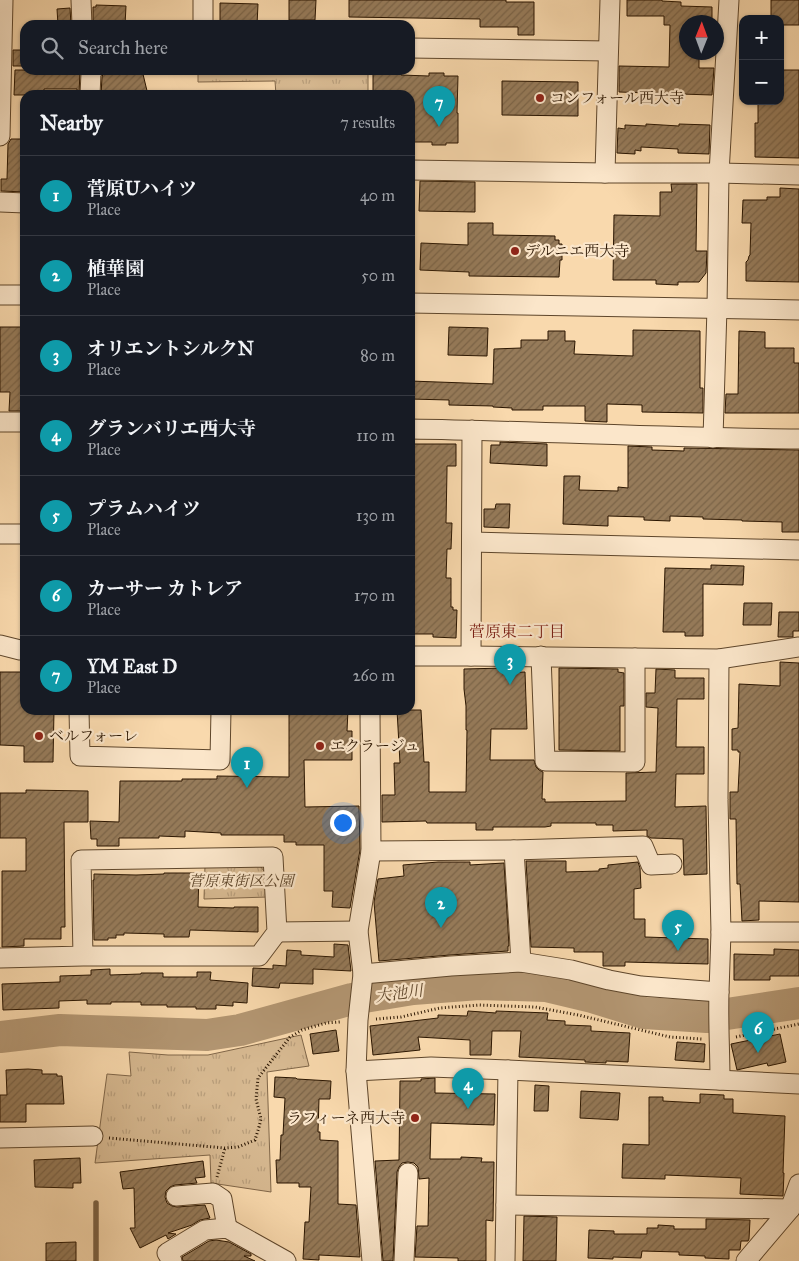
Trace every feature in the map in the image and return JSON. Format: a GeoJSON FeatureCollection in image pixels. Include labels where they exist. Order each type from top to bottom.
{"type":"FeatureCollection","features":[{"type":"Feature","properties":{"kind":"street"},"geometry":{"type":"LineString","coordinates":[[0,136],[3,0]]}},
{"type":"Feature","properties":{"kind":"street"},"geometry":{"type":"LineString","coordinates":[[81,0],[82,20]]}},
{"type":"Feature","properties":{"kind":"street"},"geometry":{"type":"LineString","coordinates":[[203,0],[203,20]]}},
{"type":"Feature","properties":{"kind":"street"},"geometry":{"type":"LineString","coordinates":[[605,173],[610,0]]}},
{"type":"Feature","properties":{"kind":"street"},"geometry":{"type":"LineString","coordinates":[[714,438],[719,172],[728,0]]}},
{"type":"Feature","properties":{"kind":"street"},"geometry":{"type":"LineString","coordinates":[[415,48],[608,51]]}},
{"type":"Feature","properties":{"kind":"street"},"geometry":{"type":"LineString","coordinates":[[90,90],[91,75]]}},
{"type":"Feature","properties":{"kind":"street"},"geometry":{"type":"LineString","coordinates":[[415,170],[605,173],[719,172],[799,175]]}},
{"type":"Feature","properties":{"kind":"street"},"geometry":{"type":"LineString","coordinates":[[0,202],[20,203]]}},
{"type":"Feature","properties":{"kind":"street"},"geometry":{"type":"LineString","coordinates":[[0,295],[20,295]]}},
{"type":"Feature","properties":{"kind":"street"},"geometry":{"type":"LineString","coordinates":[[415,303],[799,310]]}},
{"type":"Feature","properties":{"kind":"street"},"geometry":{"type":"LineString","coordinates":[[0,422],[20,422]]}},
{"type":"Feature","properties":{"kind":"street"},"geometry":{"type":"LineString","coordinates":[[415,430],[799,439]]}},
{"type":"Feature","properties":{"kind":"street"},"geometry":{"type":"LineString","coordinates":[[471,656],[472,430]]}},
{"type":"Feature","properties":{"kind":"street"},"geometry":{"type":"LineString","coordinates":[[0,534],[20,534]]}},
{"type":"Feature","properties":{"kind":"street"},"geometry":{"type":"LineString","coordinates":[[472,542],[799,550]]}},
{"type":"Feature","properties":{"kind":"street"},"geometry":{"type":"LineString","coordinates":[[0,645],[20,650]]}},
{"type":"Feature","properties":{"kind":"street"},"geometry":{"type":"LineString","coordinates":[[415,656],[719,659],[799,647]]}},
{"type":"Feature","properties":{"kind":"street"},"geometry":{"type":"LineString","coordinates":[[540,656],[545,761],[635,762],[635,658]]}},
{"type":"Feature","properties":{"kind":"street"},"geometry":{"type":"LineString","coordinates":[[719,659],[720,1080]]}},
{"type":"Feature","properties":{"kind":"street"},"geometry":{"type":"LineString","coordinates":[[80,715],[80,756],[220,760],[221,715]]}},
{"type":"Feature","properties":{"kind":"street"},"geometry":{"type":"LineString","coordinates":[[370,715],[371,851],[358,931],[363,979],[358,1016],[356,1071],[372,1261]]}},
{"type":"Feature","properties":{"kind":"street"},"geometry":{"type":"LineString","coordinates":[[371,851],[514,850],[643,846],[651,865],[672,864]]}},
{"type":"Feature","properties":{"kind":"street"},"geometry":{"type":"LineString","coordinates":[[514,850],[521,962]]}},
{"type":"Feature","properties":{"kind":"street"},"geometry":{"type":"LineString","coordinates":[[0,958],[259,956],[277,932],[273,857],[81,860],[82,956]]}},
{"type":"Feature","properties":{"kind":"street"},"geometry":{"type":"LineString","coordinates":[[277,932],[358,931]]}},
{"type":"Feature","properties":{"kind":"street"},"geometry":{"type":"LineString","coordinates":[[721,932],[799,932]]}},
{"type":"Feature","properties":{"kind":"street"},"geometry":{"type":"LineString","coordinates":[[363,979],[451,966],[521,962],[571,970],[641,986],[719,992]]}},
{"type":"Feature","properties":{"kind":"street"},"geometry":{"type":"LineString","coordinates":[[356,1071],[431,1067],[799,1084]]}},
{"type":"Feature","properties":{"kind":"street"},"geometry":{"type":"LineString","coordinates":[[505,1261],[508,1070]]}},
{"type":"Feature","properties":{"kind":"street"},"geometry":{"type":"LineString","coordinates":[[0,1138],[93,1136]]}},
{"type":"Feature","properties":{"kind":"street"},"geometry":{"type":"LineString","coordinates":[[404,1261],[408,1172]]}},
{"type":"Feature","properties":{"kind":"street"},"geometry":{"type":"LineString","coordinates":[[746,1261],[790,1209],[799,1184]]}},
{"type":"Feature","properties":{"kind":"street"},"geometry":{"type":"LineString","coordinates":[[176,1196],[213,1194],[222,1199],[227,1228]]}},
{"type":"Feature","properties":{"kind":"street"},"geometry":{"type":"LineString","coordinates":[[506,1205],[790,1209]]}},
{"type":"Feature","properties":{"kind":"street"},"geometry":{"type":"LineString","coordinates":[[172,1261],[167,1253],[205,1230],[227,1228],[286,1261]]}},
{"type":"Feature","properties":{"kind":"path"},"geometry":{"type":"LineString","coordinates":[[93,1136],[225,1148],[238,1147],[255,1140],[261,1118],[256,1099],[258,1078],[290,1037],[302,1030],[358,1016],[401,1017],[440,1008],[479,1005],[535,1007],[670,1036],[719,1036],[799,1024]]}},
{"type":"Feature","properties":{"kind":"path"},"geometry":{"type":"LineString","coordinates":[[219,1166],[225,1148]]}},
{"type":"Feature","properties":{"kind":"green space"},"geometry":{"type":"Polygon","coordinates":[[[198,75],[368,75],[368,90],[276,90],[275,81],[198,82],[198,75]]]}},
{"type":"Feature","properties":{"kind":"green space","name":"菅原東街区公園"},"geometry":{"type":"Polygon","coordinates":[[[259,864],[268,877],[268,897],[204,899],[205,865],[259,864]]]}},
{"type":"Feature","properties":{"kind":"green space"},"geometry":{"type":"Polygon","coordinates":[[[301,1035],[309,1066],[267,1072],[271,1192],[211,1183],[210,1155],[95,1163],[107,1074],[131,1076],[129,1052],[168,1055],[208,1055],[301,1035]]]}},
{"type":"Feature","properties":{"kind":"building"},"geometry":{"type":"Polygon","coordinates":[[[289,0],[316,0],[315,20],[289,20],[289,0]]]}},
{"type":"Feature","properties":{"kind":"building"},"geometry":{"type":"Polygon","coordinates":[[[349,0],[506,0],[506,2],[534,2],[534,35],[518,35],[518,27],[480,27],[480,19],[349,17],[349,0]]]}},
{"type":"Feature","properties":{"kind":"building"},"geometry":{"type":"Polygon","coordinates":[[[627,0],[662,0],[681,2],[681,6],[712,7],[712,15],[679,15],[679,60],[699,60],[699,68],[714,68],[712,95],[619,92],[619,66],[669,67],[670,25],[664,25],[664,16],[627,16],[627,0]]]}},
{"type":"Feature","properties":{"kind":"building"},"geometry":{"type":"Polygon","coordinates":[[[771,0],[799,0],[799,25],[784,25],[784,15],[771,15],[771,0]]]}},
{"type":"Feature","properties":{"kind":"building"},"geometry":{"type":"Polygon","coordinates":[[[220,3],[258,4],[257,20],[220,20],[220,3]]]}},
{"type":"Feature","properties":{"kind":"building"},"geometry":{"type":"Polygon","coordinates":[[[96,5],[126,6],[125,20],[93,20],[93,7],[96,7],[96,5]]]}},
{"type":"Feature","properties":{"kind":"building"},"geometry":{"type":"Polygon","coordinates":[[[70,8],[71,20],[58,20],[57,9],[70,8]]]}},
{"type":"Feature","properties":{"kind":"building"},"geometry":{"type":"Polygon","coordinates":[[[13,50],[20,50],[20,66],[13,66],[13,50]]]}},
{"type":"Feature","properties":{"kind":"building"},"geometry":{"type":"Polygon","coordinates":[[[15,70],[20,70],[20,75],[80,75],[79,90],[20,90],[20,95],[14,95],[15,70]]]}},
{"type":"Feature","properties":{"kind":"building"},"geometry":{"type":"Polygon","coordinates":[[[784,70],[799,70],[799,158],[755,157],[755,123],[758,123],[758,105],[784,105],[784,70]]]}},
{"type":"Feature","properties":{"kind":"building"},"geometry":{"type":"Polygon","coordinates":[[[429,73],[444,73],[444,76],[458,76],[458,143],[432,145],[432,142],[415,142],[415,90],[373,90],[373,75],[429,76],[429,73]]]}},
{"type":"Feature","properties":{"kind":"building"},"geometry":{"type":"Polygon","coordinates":[[[103,75],[143,75],[147,90],[101,90],[103,75]]]}},
{"type":"Feature","properties":{"kind":"building","name":"コンフォール西大寺"},"geometry":{"type":"Polygon","coordinates":[[[502,81],[578,82],[578,116],[502,115],[502,81]]]}},
{"type":"Feature","properties":{"kind":"building"},"geometry":{"type":"Polygon","coordinates":[[[646,124],[710,125],[709,154],[678,153],[678,149],[641,147],[641,151],[635,150],[635,154],[617,153],[618,128],[625,129],[625,125],[646,126],[646,124]]]}},
{"type":"Feature","properties":{"kind":"building"},"geometry":{"type":"Polygon","coordinates":[[[11,139],[20,139],[20,192],[1,191],[1,179],[7,179],[8,144],[11,139]]]}},
{"type":"Feature","properties":{"kind":"building"},"geometry":{"type":"Polygon","coordinates":[[[420,181],[475,182],[475,212],[419,211],[420,181]]]}},
{"type":"Feature","properties":{"kind":"building"},"geometry":{"type":"Polygon","coordinates":[[[671,184],[697,184],[696,251],[707,251],[706,273],[699,282],[678,282],[678,285],[656,284],[656,280],[613,280],[614,215],[660,216],[660,192],[672,192],[671,184]]]}},
{"type":"Feature","properties":{"kind":"building"},"geometry":{"type":"Polygon","coordinates":[[[780,188],[799,189],[799,282],[746,281],[746,262],[750,255],[751,223],[742,223],[743,200],[767,200],[767,197],[780,197],[780,188]]]}},
{"type":"Feature","properties":{"kind":"building","name":"デルニエ西大寺"},"geometry":{"type":"Polygon","coordinates":[[[468,223],[493,223],[493,235],[555,236],[555,240],[559,240],[559,244],[562,244],[559,277],[469,276],[469,272],[420,270],[421,243],[468,245],[468,223]]]}},
{"type":"Feature","properties":{"kind":"building"},"geometry":{"type":"Polygon","coordinates":[[[0,327],[20,327],[20,411],[9,411],[10,392],[0,392],[0,327]]]}},
{"type":"Feature","properties":{"kind":"building"},"geometry":{"type":"Polygon","coordinates":[[[449,327],[488,328],[487,356],[448,355],[449,327]]]}},
{"type":"Feature","properties":{"kind":"building"},"geometry":{"type":"Polygon","coordinates":[[[633,330],[700,331],[700,388],[703,388],[703,413],[642,412],[642,405],[607,404],[607,422],[585,421],[585,406],[543,406],[543,410],[512,410],[512,408],[493,406],[449,405],[449,400],[415,399],[415,381],[493,384],[494,349],[521,348],[521,340],[548,340],[548,331],[565,331],[565,341],[575,341],[574,354],[633,356],[633,330]]]}},
{"type":"Feature","properties":{"kind":"building"},"geometry":{"type":"Polygon","coordinates":[[[739,331],[765,332],[765,348],[794,348],[794,363],[799,363],[799,413],[725,413],[726,394],[738,394],[739,331]]]}},
{"type":"Feature","properties":{"kind":"building"},"geometry":{"type":"Polygon","coordinates":[[[500,442],[547,444],[547,466],[490,463],[491,445],[500,445],[500,442]]]}},
{"type":"Feature","properties":{"kind":"building"},"geometry":{"type":"Polygon","coordinates":[[[415,444],[456,444],[456,466],[447,466],[446,523],[452,523],[451,549],[447,549],[446,578],[451,578],[451,607],[453,607],[453,610],[457,610],[456,638],[433,637],[433,634],[415,634],[415,444]]]}},
{"type":"Feature","properties":{"kind":"building"},"geometry":{"type":"Polygon","coordinates":[[[628,446],[652,447],[652,450],[684,451],[684,448],[799,450],[799,532],[782,532],[782,522],[703,519],[703,517],[670,516],[670,521],[644,520],[644,517],[608,516],[608,526],[563,524],[564,476],[580,476],[579,490],[618,491],[618,487],[628,488],[628,446]]]}},
{"type":"Feature","properties":{"kind":"building"},"geometry":{"type":"Polygon","coordinates":[[[496,504],[510,504],[509,528],[484,527],[484,509],[495,509],[496,504]]]}},
{"type":"Feature","properties":{"kind":"building"},"geometry":{"type":"Polygon","coordinates":[[[711,565],[744,566],[743,585],[703,584],[703,636],[685,636],[685,632],[663,632],[665,568],[711,569],[711,565]]]}},
{"type":"Feature","properties":{"kind":"building"},"geometry":{"type":"Polygon","coordinates":[[[744,603],[772,603],[771,625],[743,625],[744,603]]]}},
{"type":"Feature","properties":{"kind":"building"},"geometry":{"type":"Polygon","coordinates":[[[779,612],[799,612],[799,631],[793,631],[793,637],[778,637],[779,612]]]}},
{"type":"Feature","properties":{"kind":"building"},"geometry":{"type":"Polygon","coordinates":[[[780,662],[799,663],[799,902],[759,901],[759,920],[742,921],[740,884],[737,884],[736,819],[730,819],[730,792],[738,792],[740,752],[732,750],[732,729],[738,728],[739,684],[780,686],[780,662]]]}},
{"type":"Feature","properties":{"kind":"building"},"geometry":{"type":"Polygon","coordinates":[[[505,668],[505,673],[525,672],[527,729],[491,729],[490,760],[534,760],[536,767],[543,772],[542,799],[545,799],[545,802],[626,801],[626,773],[656,772],[658,708],[646,707],[646,693],[655,693],[656,669],[675,670],[675,678],[704,678],[704,699],[677,699],[676,747],[704,747],[704,774],[676,774],[675,807],[706,806],[707,874],[684,875],[683,839],[651,838],[647,836],[647,830],[613,831],[613,825],[596,825],[596,823],[551,823],[551,826],[545,827],[493,827],[493,830],[476,830],[476,823],[382,822],[382,795],[395,795],[394,763],[400,763],[397,715],[415,715],[415,710],[421,710],[424,762],[429,762],[429,792],[466,792],[467,730],[464,669],[505,668]]]}},
{"type":"Feature","properties":{"kind":"building"},"geometry":{"type":"Polygon","coordinates":[[[559,668],[618,669],[618,672],[624,673],[624,706],[620,706],[620,751],[559,750],[559,668]]]}},
{"type":"Feature","properties":{"kind":"building"},"geometry":{"type":"Polygon","coordinates":[[[0,672],[20,672],[20,715],[54,715],[53,762],[24,762],[24,746],[0,745],[0,672]]]}},
{"type":"Feature","properties":{"kind":"building"},"geometry":{"type":"Polygon","coordinates":[[[289,715],[348,715],[347,731],[352,731],[352,760],[304,760],[305,807],[359,806],[360,850],[350,908],[332,907],[333,891],[324,891],[324,845],[296,845],[296,842],[284,842],[284,835],[221,835],[221,833],[185,831],[185,837],[119,838],[119,846],[97,846],[97,839],[91,839],[90,821],[119,822],[120,781],[182,781],[182,779],[217,779],[217,776],[289,777],[289,715]]]}},
{"type":"Feature","properties":{"kind":"building"},"geometry":{"type":"Polygon","coordinates":[[[26,790],[88,791],[88,822],[64,822],[65,927],[61,927],[61,939],[24,939],[24,946],[2,947],[2,871],[26,871],[26,838],[0,838],[0,793],[26,793],[26,790]]]}},
{"type":"Feature","properties":{"kind":"building"},"geometry":{"type":"Polygon","coordinates":[[[526,861],[566,861],[566,872],[599,871],[599,869],[608,868],[608,865],[638,862],[641,888],[634,889],[634,919],[645,919],[645,937],[708,939],[708,964],[625,962],[625,966],[603,966],[603,952],[574,952],[574,948],[531,947],[526,861]]]}},
{"type":"Feature","properties":{"kind":"building"},"geometry":{"type":"Polygon","coordinates":[[[470,862],[470,865],[504,863],[508,951],[379,961],[374,902],[378,879],[404,876],[403,865],[470,862]]]}},
{"type":"Feature","properties":{"kind":"building"},"geometry":{"type":"Polygon","coordinates":[[[199,873],[198,907],[258,907],[258,932],[190,930],[189,937],[164,937],[164,934],[124,933],[124,935],[116,935],[116,938],[108,938],[108,940],[94,940],[94,874],[136,875],[199,873]]]}},
{"type":"Feature","properties":{"kind":"building"},"geometry":{"type":"Polygon","coordinates":[[[334,944],[348,945],[351,971],[313,969],[313,984],[280,983],[279,988],[252,986],[253,968],[273,969],[273,965],[286,966],[287,950],[301,951],[301,955],[334,957],[334,944]]]}},
{"type":"Feature","properties":{"kind":"building"},"geometry":{"type":"Polygon","coordinates":[[[774,949],[799,950],[799,976],[770,976],[770,980],[734,980],[734,954],[774,955],[774,949]]]}},
{"type":"Feature","properties":{"kind":"building"},"geometry":{"type":"Polygon","coordinates":[[[110,969],[110,975],[163,973],[163,977],[197,977],[197,972],[211,972],[210,980],[248,983],[247,1003],[233,1002],[233,1006],[216,1005],[216,1009],[196,1009],[196,1007],[141,1005],[141,1002],[87,1004],[87,1000],[59,1001],[59,1008],[3,1010],[2,984],[60,982],[60,976],[91,975],[91,970],[110,969]]]}},
{"type":"Feature","properties":{"kind":"building"},"geometry":{"type":"Polygon","coordinates":[[[468,1011],[548,1013],[547,1020],[565,1021],[565,1025],[591,1026],[591,1031],[630,1033],[628,1062],[606,1061],[606,1063],[585,1062],[585,1060],[519,1057],[521,1031],[492,1031],[491,1055],[470,1055],[470,1040],[418,1037],[420,1050],[373,1055],[370,1026],[438,1018],[438,1015],[467,1016],[468,1011]]]}},
{"type":"Feature","properties":{"kind":"building"},"geometry":{"type":"Polygon","coordinates":[[[336,1030],[339,1051],[313,1054],[310,1034],[336,1030]]]}},
{"type":"Feature","properties":{"kind":"building"},"geometry":{"type":"Polygon","coordinates":[[[780,1034],[786,1062],[768,1066],[767,1063],[737,1070],[731,1044],[780,1034]]]}},
{"type":"Feature","properties":{"kind":"building"},"geometry":{"type":"Polygon","coordinates":[[[677,1042],[705,1044],[704,1062],[675,1060],[677,1042]]]}},
{"type":"Feature","properties":{"kind":"building"},"geometry":{"type":"Polygon","coordinates":[[[6,1070],[42,1070],[42,1074],[62,1076],[64,1104],[26,1104],[26,1122],[0,1122],[0,1095],[7,1095],[6,1070]]]}},
{"type":"Feature","properties":{"kind":"building"},"geometry":{"type":"Polygon","coordinates":[[[275,1077],[331,1081],[330,1099],[319,1099],[318,1132],[320,1132],[320,1140],[338,1141],[338,1204],[356,1205],[360,1257],[319,1255],[319,1260],[303,1259],[305,1222],[309,1222],[311,1187],[299,1187],[299,1183],[277,1183],[276,1160],[280,1160],[285,1098],[274,1097],[275,1077]]]}},
{"type":"Feature","properties":{"kind":"building"},"geometry":{"type":"Polygon","coordinates":[[[435,1078],[435,1093],[495,1094],[494,1125],[431,1123],[430,1159],[461,1159],[461,1157],[482,1158],[481,1162],[494,1162],[493,1221],[486,1220],[486,1261],[458,1261],[458,1258],[415,1257],[417,1226],[428,1226],[429,1178],[419,1179],[418,1167],[414,1163],[408,1162],[402,1163],[397,1172],[393,1261],[383,1261],[375,1161],[399,1160],[400,1081],[421,1081],[421,1079],[435,1078]]]}},
{"type":"Feature","properties":{"kind":"building"},"geometry":{"type":"Polygon","coordinates":[[[535,1085],[549,1086],[548,1111],[534,1111],[535,1085]]]}},
{"type":"Feature","properties":{"kind":"building"},"geometry":{"type":"Polygon","coordinates":[[[581,1091],[620,1093],[618,1120],[580,1118],[581,1091]]]}},
{"type":"Feature","properties":{"kind":"building"},"geometry":{"type":"Polygon","coordinates":[[[700,1094],[724,1095],[724,1099],[733,1099],[733,1113],[785,1116],[783,1196],[740,1194],[741,1178],[665,1175],[665,1179],[622,1178],[623,1144],[649,1145],[649,1097],[663,1097],[663,1101],[700,1103],[700,1094]]]}},
{"type":"Feature","properties":{"kind":"building"},"geometry":{"type":"Polygon","coordinates":[[[80,1158],[81,1183],[73,1183],[73,1188],[35,1187],[34,1160],[80,1158]]]}},
{"type":"Feature","properties":{"kind":"building"},"geometry":{"type":"Polygon","coordinates":[[[203,1161],[205,1177],[195,1178],[197,1183],[170,1187],[166,1191],[165,1197],[167,1203],[177,1207],[205,1205],[210,1218],[168,1233],[176,1234],[168,1239],[166,1235],[140,1248],[130,1228],[135,1228],[134,1188],[123,1189],[120,1172],[203,1161]]]}},
{"type":"Feature","properties":{"kind":"building"},"geometry":{"type":"Polygon","coordinates":[[[524,1216],[557,1217],[556,1261],[523,1261],[524,1216]]]}},
{"type":"Feature","properties":{"kind":"building"},"geometry":{"type":"Polygon","coordinates":[[[706,1219],[750,1220],[749,1239],[748,1241],[741,1241],[740,1250],[729,1250],[729,1259],[679,1255],[679,1252],[642,1251],[641,1258],[588,1258],[589,1230],[614,1231],[614,1234],[647,1234],[647,1228],[658,1228],[658,1225],[674,1226],[674,1229],[706,1229],[706,1219]]]}},
{"type":"Feature","properties":{"kind":"building"},"geometry":{"type":"Polygon","coordinates":[[[209,1241],[229,1242],[251,1254],[251,1256],[244,1256],[255,1261],[183,1261],[182,1257],[209,1241]]]}},
{"type":"Feature","properties":{"kind":"building"},"geometry":{"type":"Polygon","coordinates":[[[76,1242],[76,1261],[46,1261],[46,1243],[76,1242]]]}},
{"type":"Feature","properties":{"kind":"waterway","name":"大池川"},"geometry":{"type":"LineString","coordinates":[[0,1037],[60,1030],[207,1035],[240,1030],[352,999],[413,989],[479,984],[546,986],[592,997],[644,1013],[707,1017],[799,1003]]}},
{"type":"Feature","properties":{"kind":"waterway"},"geometry":{"type":"LineString","coordinates":[[96,1203],[96,1261]]}},
{"type":"Feature","properties":{"kind":"place","name":"コンフォール西大寺"},"geometry":{"type":"Point","coordinates":[540,98]}},
{"type":"Feature","properties":{"kind":"place","name":"YM East D"},"geometry":{"type":"Point","coordinates":[439,127]}},
{"type":"Feature","properties":{"kind":"place","name":"デルニエ西大寺"},"geometry":{"type":"Point","coordinates":[515,251]}},
{"type":"Feature","properties":{"kind":"place","name":"オリエントシルクN"},"geometry":{"type":"Point","coordinates":[510,685]}},
{"type":"Feature","properties":{"kind":"place","name":"ベルフォーレ"},"geometry":{"type":"Point","coordinates":[39,736]}},
{"type":"Feature","properties":{"kind":"place","name":"エクラージュ"},"geometry":{"type":"Point","coordinates":[320,746]}},
{"type":"Feature","properties":{"kind":"place","name":"菅原Uハイツ"},"geometry":{"type":"Point","coordinates":[247,788]}},
{"type":"Feature","properties":{"kind":"place","name":"植華園"},"geometry":{"type":"Point","coordinates":[441,928]}},
{"type":"Feature","properties":{"kind":"place","name":"プラムハイツ"},"geometry":{"type":"Point","coordinates":[678,951]}},
{"type":"Feature","properties":{"kind":"place","name":"カーサー カトレア"},"geometry":{"type":"Point","coordinates":[758,1053]}},
{"type":"Feature","properties":{"kind":"place","name":"グランバリエ西大寺"},"geometry":{"type":"Point","coordinates":[468,1109]}},
{"type":"Feature","properties":{"kind":"place","name":"ラフィーネ西大寺"},"geometry":{"type":"Point","coordinates":[415,1118]}},
{"type":"Feature","properties":{"kind":"district","name":"菅原東二丁目"},"geometry":{"type":"Point","coordinates":[517,631]}}]}
